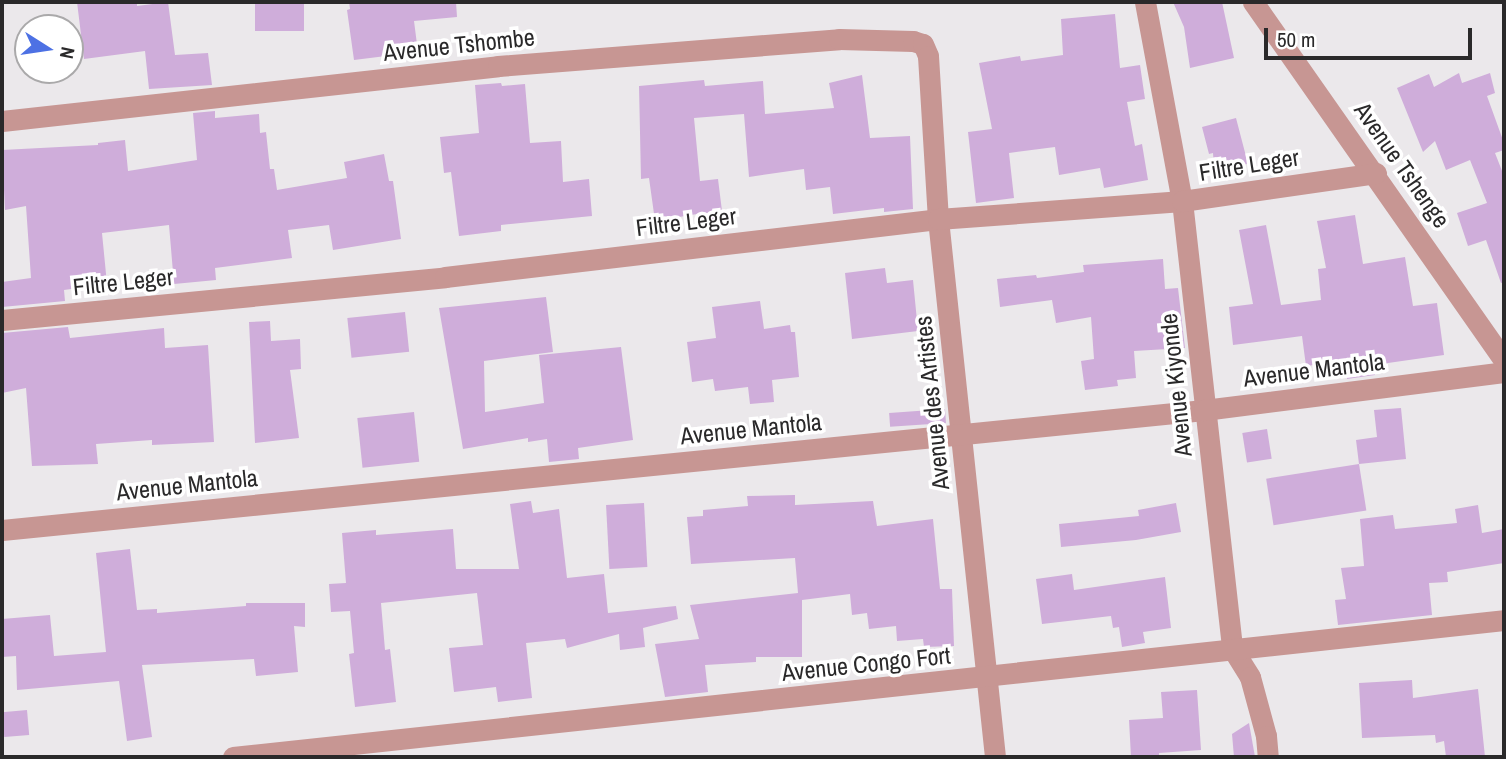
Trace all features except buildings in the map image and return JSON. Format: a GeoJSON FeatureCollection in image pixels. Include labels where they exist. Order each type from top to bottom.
{"type":"FeatureCollection","features":[{"type":"Feature","properties":{"kind":"street","name":"Avenue Kiyonde"},"geometry":{"type":"LineString","coordinates":[[1145,2],[1182,201],[1232,648],[1250,677],[1266,736],[1268,757]]}},
{"type":"Feature","properties":{"kind":"street","name":"Avenue Tshenge"},"geometry":{"type":"LineString","coordinates":[[1253,2],[1376,173],[1504,360]]}},
{"type":"Feature","properties":{"kind":"street","name":"Avenue Tshombe"},"geometry":{"type":"LineString","coordinates":[[2,121],[498,66],[839,39],[913,41],[923,44]]}},
{"type":"Feature","properties":{"kind":"street","name":"Avenue des Artistes"},"geometry":{"type":"LineString","coordinates":[[923,44],[928,56],[938,219],[995,757]]}},
{"type":"Feature","properties":{"kind":"street","name":"Filtre Leger"},"geometry":{"type":"LineString","coordinates":[[2,320],[445,277],[938,219],[1182,201],[1376,173]]}},
{"type":"Feature","properties":{"kind":"street","name":"Avenue Mantola"},"geometry":{"type":"LineString","coordinates":[[2,530],[1204,410],[1504,372]]}},
{"type":"Feature","properties":{"kind":"street","name":"Avenue Congo Fort"},"geometry":{"type":"LineString","coordinates":[[233,757],[987,678],[1232,648],[1504,620]]}}]}
